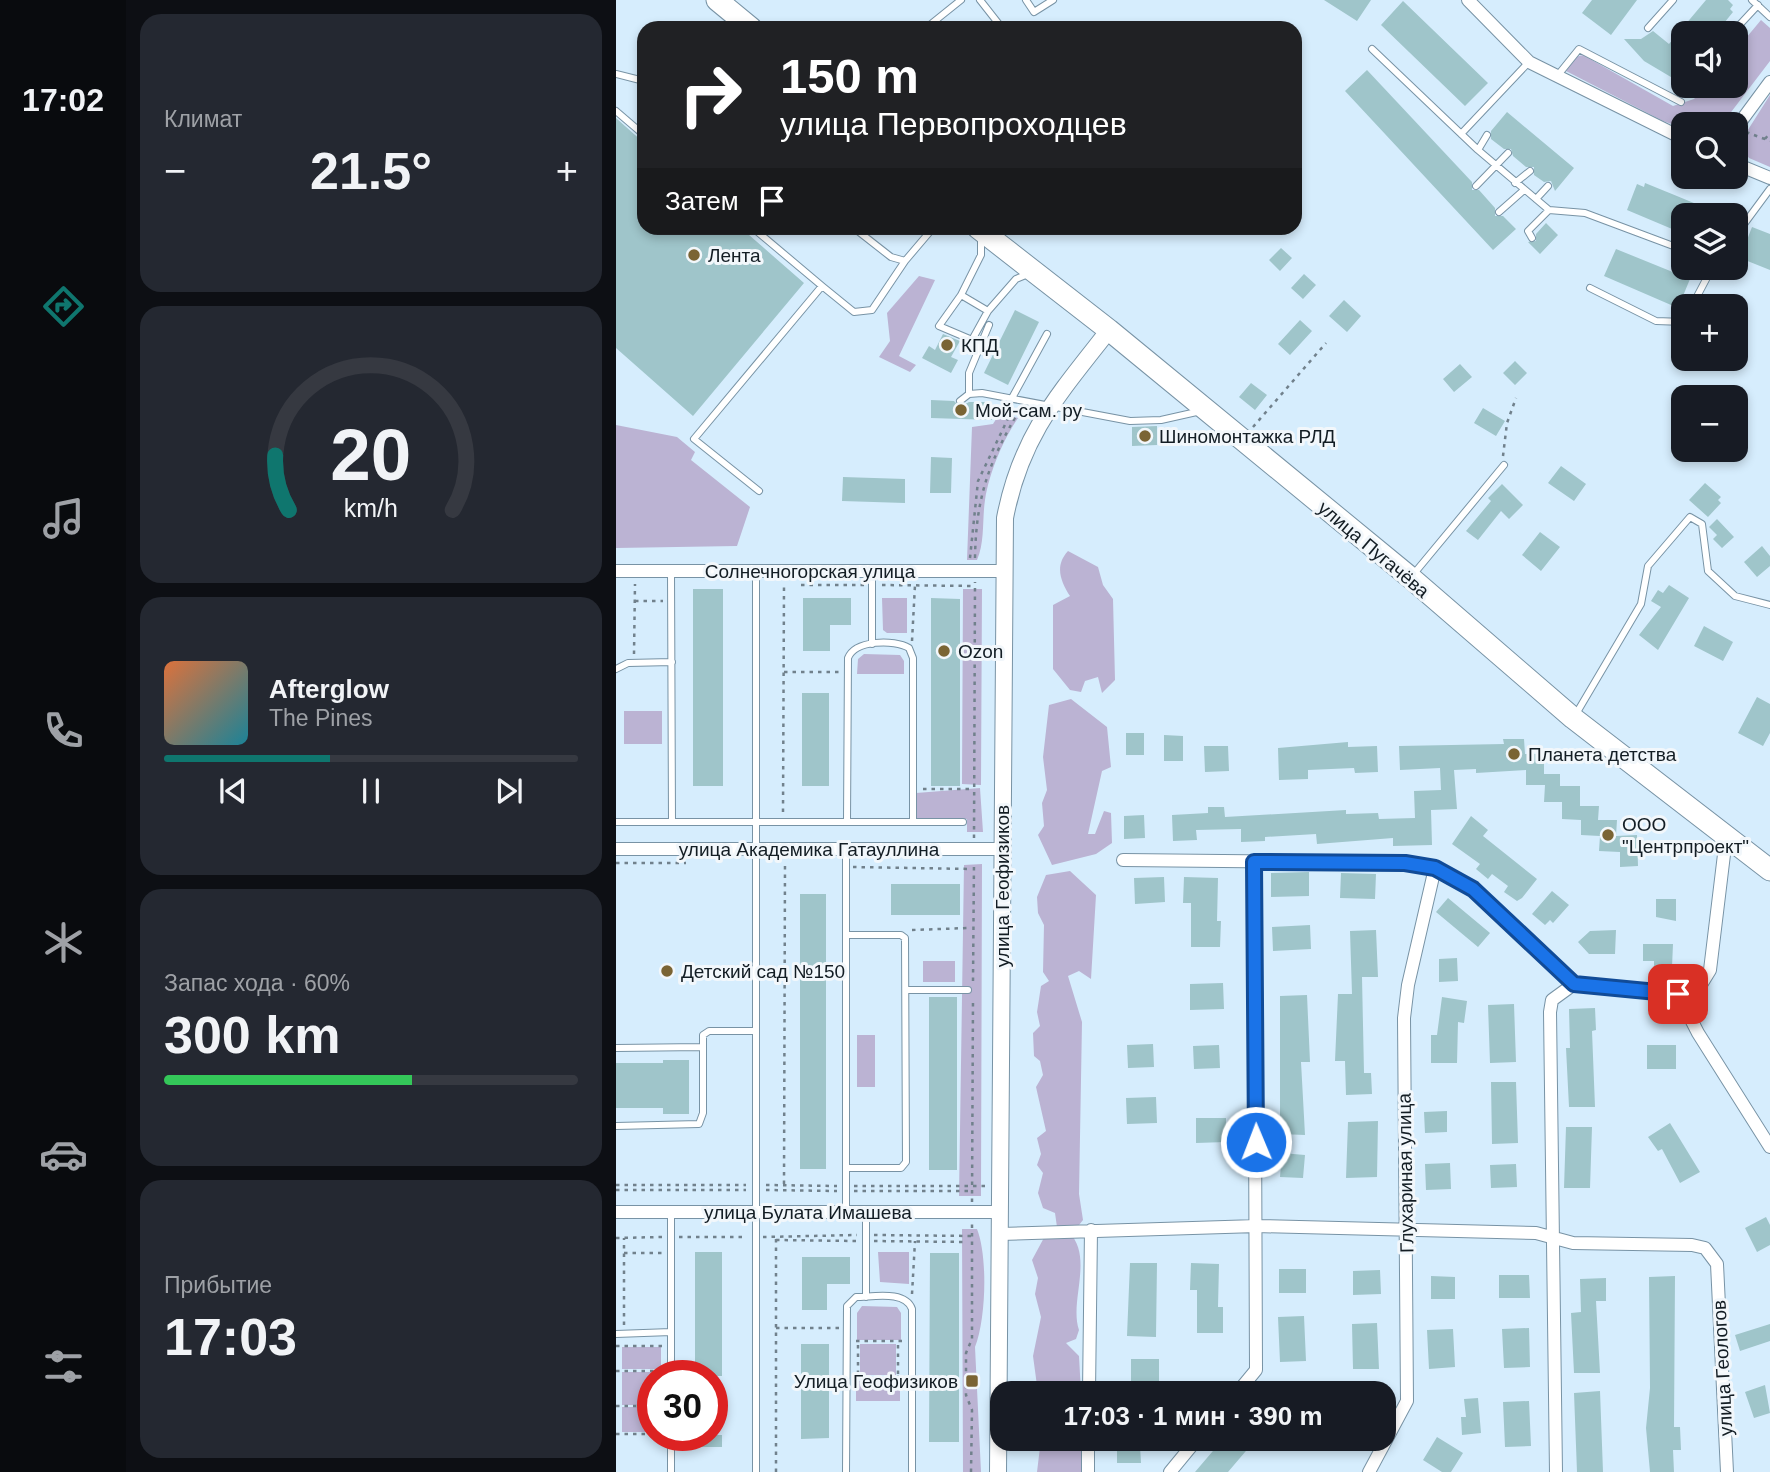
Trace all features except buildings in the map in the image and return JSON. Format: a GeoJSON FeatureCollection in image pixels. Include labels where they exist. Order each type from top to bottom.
{"type":"FeatureCollection","features":[{"type":"Feature","properties":{"kind":"main road"},"geometry":{"type":"LineString","coordinates":[[718,0],[743,21]]}},
{"type":"Feature","properties":{"kind":"main road","name":"улица Пугачёва"},"geometry":{"type":"LineString","coordinates":[[986,235],[1109,330],[1411,578],[1573,718],[1770,870]]}},
{"type":"Feature","properties":{"kind":"street"},"geometry":{"type":"LineString","coordinates":[[1468,0],[1529,62],[1671,133]]}},
{"type":"Feature","properties":{"kind":"street"},"geometry":{"type":"LineString","coordinates":[[1748,112],[1770,82]]}},
{"type":"Feature","properties":{"kind":"street"},"geometry":{"type":"LineString","coordinates":[[1748,169],[1770,178]]}},
{"type":"Feature","properties":{"kind":"street","name":"улица Геофизиков"},"geometry":{"type":"LineString","coordinates":[[999,1472],[1005,518],[1014,476],[1031,436],[1051,405],[1109,330]]}},
{"type":"Feature","properties":{"kind":"street","name":"Солнечногорская улица"},"geometry":{"type":"LineString","coordinates":[[616,571],[1004,571]]}},
{"type":"Feature","properties":{"kind":"street"},"geometry":{"type":"LineString","coordinates":[[1123,860],[1405,863],[1435,868],[1473,889],[1574,984],[1678,994],[1702,983],[1710,970],[1726,838]]}},
{"type":"Feature","properties":{"kind":"street","name":"улица Академика Гатауллина"},"geometry":{"type":"LineString","coordinates":[[616,849],[756,855],[846,849],[1003,849]]}},
{"type":"Feature","properties":{"kind":"street"},"geometry":{"type":"LineString","coordinates":[[1247,1381],[1256,1370],[1254,862]]}},
{"type":"Feature","properties":{"kind":"street","name":"Глухариная улица"},"geometry":{"type":"LineString","coordinates":[[1369,1472],[1407,1401],[1405,1018],[1408,985],[1435,868]]}},
{"type":"Feature","properties":{"kind":"street"},"geometry":{"type":"LineString","coordinates":[[1556,1472],[1550,1012],[1552,1000],[1574,984]]}},
{"type":"Feature","properties":{"kind":"street"},"geometry":{"type":"LineString","coordinates":[[1678,994],[1698,1032],[1770,1147]]}},
{"type":"Feature","properties":{"kind":"street","name":"улица Булата Имашева"},"geometry":{"type":"LineString","coordinates":[[616,1212],[1000,1212]]}},
{"type":"Feature","properties":{"kind":"street"},"geometry":{"type":"LineString","coordinates":[[1000,1234],[1256,1226],[1536,1233],[1553,1236]]}},
{"type":"Feature","properties":{"kind":"street"},"geometry":{"type":"LineString","coordinates":[[1089,1381],[1091,1230]]}},
{"type":"Feature","properties":{"kind":"street","name":"улица Геологов"},"geometry":{"type":"LineString","coordinates":[[1553,1236],[1573,1243],[1692,1245],[1705,1248],[1717,1264],[1727,1472]]}},
{"type":"Feature","properties":{"kind":"street"},"geometry":{"type":"LineString","coordinates":[[1088,1451],[1088,1472]]}},
{"type":"Feature","properties":{"kind":"street"},"geometry":{"type":"LineString","coordinates":[[1170,1472],[1187,1451]]}},
{"type":"Feature","properties":{"kind":"lane"},"geometry":{"type":"LineString","coordinates":[[935,21],[961,0]]}},
{"type":"Feature","properties":{"kind":"lane"},"geometry":{"type":"LineString","coordinates":[[981,0],[997,21]]}},
{"type":"Feature","properties":{"kind":"lane"},"geometry":{"type":"LineString","coordinates":[[1026,0],[1034,12],[1054,0]]}},
{"type":"Feature","properties":{"kind":"lane"},"geometry":{"type":"LineString","coordinates":[[1648,28],[1673,0]]}},
{"type":"Feature","properties":{"kind":"lane"},"geometry":{"type":"LineString","coordinates":[[1741,21],[1755,2],[1770,17]]}},
{"type":"Feature","properties":{"kind":"lane"},"geometry":{"type":"LineString","coordinates":[[1372,49],[1478,150],[1549,210],[1585,213],[1671,245]]}},
{"type":"Feature","properties":{"kind":"lane"},"geometry":{"type":"LineString","coordinates":[[1557,76],[1579,49],[1681,102]]}},
{"type":"Feature","properties":{"kind":"lane"},"geometry":{"type":"LineString","coordinates":[[1461,134],[1529,62]]}},
{"type":"Feature","properties":{"kind":"lane"},"geometry":{"type":"LineString","coordinates":[[616,74],[637,79]]}},
{"type":"Feature","properties":{"kind":"lane"},"geometry":{"type":"LineString","coordinates":[[616,111],[637,129]]}},
{"type":"Feature","properties":{"kind":"lane"},"geometry":{"type":"LineString","coordinates":[[1478,150],[1488,135]]}},
{"type":"Feature","properties":{"kind":"lane"},"geometry":{"type":"LineString","coordinates":[[1476,186],[1508,153]]}},
{"type":"Feature","properties":{"kind":"lane"},"geometry":{"type":"LineString","coordinates":[[1515,183],[1530,171]]}},
{"type":"Feature","properties":{"kind":"lane"},"geometry":{"type":"LineString","coordinates":[[1536,198],[1548,186]]}},
{"type":"Feature","properties":{"kind":"lane"},"geometry":{"type":"LineString","coordinates":[[1748,218],[1770,189]]}},
{"type":"Feature","properties":{"kind":"lane"},"geometry":{"type":"LineString","coordinates":[[1499,212],[1524,190]]}},
{"type":"Feature","properties":{"kind":"lane"},"geometry":{"type":"LineString","coordinates":[[1532,238],[1528,231],[1549,210]]}},
{"type":"Feature","properties":{"kind":"lane"},"geometry":{"type":"LineString","coordinates":[[761,235],[854,312],[872,310],[905,261],[927,235]]}},
{"type":"Feature","properties":{"kind":"lane"},"geometry":{"type":"LineString","coordinates":[[863,235],[891,257],[905,261]]}},
{"type":"Feature","properties":{"kind":"lane"},"geometry":{"type":"LineString","coordinates":[[979,235],[981,255],[961,295],[939,326],[972,340],[988,311],[1016,279],[1032,272]]}},
{"type":"Feature","properties":{"kind":"lane"},"geometry":{"type":"LineString","coordinates":[[759,491],[694,439],[822,286]]}},
{"type":"Feature","properties":{"kind":"lane"},"geometry":{"type":"LineString","coordinates":[[1590,288],[1657,321],[1671,322]]}},
{"type":"Feature","properties":{"kind":"lane"},"geometry":{"type":"LineString","coordinates":[[961,295],[988,311]]}},
{"type":"Feature","properties":{"kind":"lane"},"geometry":{"type":"LineString","coordinates":[[969,394],[969,373],[989,325]]}},
{"type":"Feature","properties":{"kind":"lane"},"geometry":{"type":"LineString","coordinates":[[1018,399],[1047,334]]}},
{"type":"Feature","properties":{"kind":"lane"},"geometry":{"type":"LineString","coordinates":[[960,401],[969,394],[1018,399],[1130,421],[1161,420],[1206,410]]}},
{"type":"Feature","properties":{"kind":"lane"},"geometry":{"type":"LineString","coordinates":[[1411,578],[1504,465]]}},
{"type":"Feature","properties":{"kind":"lane"},"geometry":{"type":"LineString","coordinates":[[1573,718],[1641,604],[1648,566],[1690,516],[1702,524],[1708,571],[1735,596],[1770,605]]}},
{"type":"Feature","properties":{"kind":"lane"},"geometry":{"type":"LineString","coordinates":[[671,571],[671,822]]}},
{"type":"Feature","properties":{"kind":"lane"},"geometry":{"type":"LineString","coordinates":[[756,571],[756,1472]]}},
{"type":"Feature","properties":{"kind":"lane"},"geometry":{"type":"LineString","coordinates":[[872,571],[872,644]]}},
{"type":"Feature","properties":{"kind":"lane"},"geometry":{"type":"LineString","coordinates":[[847,822],[848,672],[851,650],[859,644],[901,644],[909,648],[913,658],[913,822]]}},
{"type":"Feature","properties":{"kind":"lane"},"geometry":{"type":"LineString","coordinates":[[616,669],[624,663],[671,663]]}},
{"type":"Feature","properties":{"kind":"lane"},"geometry":{"type":"LineString","coordinates":[[616,822],[963,822]]}},
{"type":"Feature","properties":{"kind":"lane"},"geometry":{"type":"LineString","coordinates":[[846,849],[846,1212]]}},
{"type":"Feature","properties":{"kind":"lane"},"geometry":{"type":"LineString","coordinates":[[845,1168],[901,1168],[905,1164],[906,990],[903,936],[846,935]]}},
{"type":"Feature","properties":{"kind":"lane"},"geometry":{"type":"LineString","coordinates":[[906,990],[968,990]]}},
{"type":"Feature","properties":{"kind":"lane"},"geometry":{"type":"LineString","coordinates":[[616,1126],[699,1124],[703,1113],[702,1047],[706,1032],[756,1031]]}},
{"type":"Feature","properties":{"kind":"lane"},"geometry":{"type":"LineString","coordinates":[[616,1048],[702,1047]]}},
{"type":"Feature","properties":{"kind":"lane"},"geometry":{"type":"LineString","coordinates":[[671,1212],[671,1360]]}},
{"type":"Feature","properties":{"kind":"lane"},"geometry":{"type":"LineString","coordinates":[[866,1212],[866,1297]]}},
{"type":"Feature","properties":{"kind":"lane"},"geometry":{"type":"LineString","coordinates":[[846,1472],[846,1328],[848,1302],[856,1297],[900,1297],[908,1301],[912,1309],[912,1472]]}},
{"type":"Feature","properties":{"kind":"lane"},"geometry":{"type":"LineString","coordinates":[[616,1334],[671,1332]]}},
{"type":"Feature","properties":{"kind":"lane"},"geometry":{"type":"LineString","coordinates":[[671,1451],[671,1472]]}},
{"type":"Feature","properties":{"kind":"path"},"geometry":{"type":"LineString","coordinates":[[1748,133],[1770,141]]}},
{"type":"Feature","properties":{"kind":"path"},"geometry":{"type":"LineString","coordinates":[[1765,139],[1770,133]]}},
{"type":"Feature","properties":{"kind":"path"},"geometry":{"type":"LineString","coordinates":[[1241,440],[1326,343]]}},
{"type":"Feature","properties":{"kind":"path"},"geometry":{"type":"LineString","coordinates":[[1493,477],[1506,451],[1507,423],[1516,398]]}},
{"type":"Feature","properties":{"kind":"path"},"geometry":{"type":"LineString","coordinates":[[971,1472],[972,1410],[966,1395],[966,1353],[972,1339],[973,571],[978,481],[1018,399]]}},
{"type":"Feature","properties":{"kind":"path"},"geometry":{"type":"LineString","coordinates":[[973,571],[983,483],[1018,399]]}},
{"type":"Feature","properties":{"kind":"path"},"geometry":{"type":"LineString","coordinates":[[634,663],[635,584]]}},
{"type":"Feature","properties":{"kind":"path"},"geometry":{"type":"LineString","coordinates":[[783,822],[784,585]]}},
{"type":"Feature","properties":{"kind":"path"},"geometry":{"type":"LineString","coordinates":[[909,648],[915,632],[915,585]]}},
{"type":"Feature","properties":{"kind":"path"},"geometry":{"type":"LineString","coordinates":[[635,601],[671,601]]}},
{"type":"Feature","properties":{"kind":"path"},"geometry":{"type":"LineString","coordinates":[[784,672],[848,672]]}},
{"type":"Feature","properties":{"kind":"path"},"geometry":{"type":"LineString","coordinates":[[913,789],[969,789]]}},
{"type":"Feature","properties":{"kind":"path"},"geometry":{"type":"LineString","coordinates":[[756,855],[785,862],[783,1185]]}},
{"type":"Feature","properties":{"kind":"path"},"geometry":{"type":"LineString","coordinates":[[616,863],[692,863]]}},
{"type":"Feature","properties":{"kind":"path"},"geometry":{"type":"LineString","coordinates":[[846,865],[867,869],[974,869]]}},
{"type":"Feature","properties":{"kind":"path"},"geometry":{"type":"LineString","coordinates":[[903,936],[917,928],[968,928]]}},
{"type":"Feature","properties":{"kind":"path"},"geometry":{"type":"LineString","coordinates":[[616,1185],[756,1188],[783,1185],[972,1191]]}},
{"type":"Feature","properties":{"kind":"path"},"geometry":{"type":"LineString","coordinates":[[616,1190],[1000,1186]]}},
{"type":"Feature","properties":{"kind":"path"},"geometry":{"type":"LineString","coordinates":[[616,1238],[776,1237],[776,1472]]}},
{"type":"Feature","properties":{"kind":"path"},"geometry":{"type":"LineString","coordinates":[[624,1238],[624,1332]]}},
{"type":"Feature","properties":{"kind":"path"},"geometry":{"type":"LineString","coordinates":[[908,1301],[915,1283],[915,1241]]}},
{"type":"Feature","properties":{"kind":"path"},"geometry":{"type":"LineString","coordinates":[[624,1253],[671,1253]]}},
{"type":"Feature","properties":{"kind":"path"},"geometry":{"type":"LineString","coordinates":[[776,1328],[846,1328]]}},
{"type":"Feature","properties":{"kind":"path"},"geometry":{"type":"LineString","coordinates":[[898,1341],[898,1374]]}},
{"type":"Feature","properties":{"kind":"path"},"geometry":{"type":"LineString","coordinates":[[846,1342],[912,1342]]}},
{"type":"Feature","properties":{"kind":"path"},"geometry":{"type":"LineString","coordinates":[[858,1342],[858,1374]]}},
{"type":"Feature","properties":{"kind":"path"},"geometry":{"type":"LineString","coordinates":[[616,1346],[671,1346]]}},
{"type":"Feature","properties":{"kind":"path"},"geometry":{"type":"LineString","coordinates":[[616,1371],[637,1372]]}},
{"type":"Feature","properties":{"kind":"path"},"geometry":{"type":"LineString","coordinates":[[846,1374],[858,1374],[862,1378],[894,1378],[898,1374],[912,1374]]}},
{"type":"Feature","properties":{"kind":"path"},"geometry":{"type":"LineString","coordinates":[[616,1406],[637,1406]]}},
{"type":"Feature","properties":{"kind":"path"},"geometry":{"type":"LineString","coordinates":[[616,1434],[637,1434]]}},
{"type":"Feature","properties":{"kind":"shaded area"},"geometry":{"type":"Polygon","coordinates":[[[1761,20],[1770,28],[1770,61],[1748,90],[1748,36],[1761,20]]]}},
{"type":"Feature","properties":{"kind":"shaded area"},"geometry":{"type":"Polygon","coordinates":[[[1583,55],[1673,106],[1694,99],[1742,98],[1731,112],[1671,112],[1671,124],[1566,71],[1575,57],[1583,55]]]}},
{"type":"Feature","properties":{"kind":"shaded area"},"geometry":{"type":"Polygon","coordinates":[[[1770,95],[1770,167],[1748,157],[1748,130],[1770,95]]]}},
{"type":"Feature","properties":{"kind":"shaded area"},"geometry":{"type":"Polygon","coordinates":[[[919,276],[935,280],[899,356],[916,365],[910,372],[879,357],[890,341],[887,313],[919,276]]]}},
{"type":"Feature","properties":{"kind":"shaded area"},"geometry":{"type":"Polygon","coordinates":[[[1000,413],[1018,418],[993,468],[985,500],[980,553],[977,560],[967,560],[972,427],[993,424],[1000,413]]]}},
{"type":"Feature","properties":{"kind":"shaded area"},"geometry":{"type":"Polygon","coordinates":[[[616,425],[677,437],[695,452],[691,460],[750,507],[737,546],[616,548],[616,425]]]}},
{"type":"Feature","properties":{"kind":"shaded area"},"geometry":{"type":"Polygon","coordinates":[[[1068,551],[1098,567],[1103,585],[1113,599],[1115,680],[1102,693],[1098,677],[1085,681],[1081,692],[1070,690],[1053,669],[1053,605],[1070,596],[1060,574],[1061,562],[1068,551]]]}},
{"type":"Feature","properties":{"kind":"shaded area"},"geometry":{"type":"Polygon","coordinates":[[[963,589],[982,589],[981,785],[962,784],[963,589]]]}},
{"type":"Feature","properties":{"kind":"shaded area"},"geometry":{"type":"Polygon","coordinates":[[[882,598],[907,598],[907,633],[887,633],[883,630],[882,598]]]}},
{"type":"Feature","properties":{"kind":"shaded area"},"geometry":{"type":"Polygon","coordinates":[[[864,654],[900,655],[904,661],[904,674],[857,674],[858,659],[864,654]]]}},
{"type":"Feature","properties":{"kind":"shaded area"},"geometry":{"type":"Polygon","coordinates":[[[1071,699],[1107,727],[1111,767],[1102,771],[1088,834],[1095,834],[1104,811],[1111,813],[1112,843],[1096,854],[1052,865],[1038,835],[1044,826],[1042,803],[1047,790],[1043,757],[1049,705],[1071,699]]]}},
{"type":"Feature","properties":{"kind":"shaded area"},"geometry":{"type":"Polygon","coordinates":[[[624,711],[662,711],[662,744],[624,744],[624,711]]]}},
{"type":"Feature","properties":{"kind":"shaded area"},"geometry":{"type":"Polygon","coordinates":[[[980,788],[983,832],[967,832],[967,819],[916,819],[916,793],[980,788]]]}},
{"type":"Feature","properties":{"kind":"shaded area"},"geometry":{"type":"Polygon","coordinates":[[[982,864],[981,1196],[959,1196],[964,865],[982,864]]]}},
{"type":"Feature","properties":{"kind":"shaded area"},"geometry":{"type":"Polygon","coordinates":[[[1070,871],[1096,895],[1091,979],[1079,971],[1068,976],[1082,1022],[1079,1194],[1083,1220],[1079,1225],[1057,1227],[1055,1213],[1043,1208],[1038,1193],[1043,1173],[1037,1165],[1041,1154],[1037,1138],[1046,1131],[1036,1087],[1043,1075],[1040,1061],[1034,1056],[1033,1033],[1040,1026],[1037,1012],[1041,986],[1049,981],[1043,972],[1044,925],[1038,913],[1037,897],[1046,875],[1070,871]]]}},
{"type":"Feature","properties":{"kind":"shaded area"},"geometry":{"type":"Polygon","coordinates":[[[923,961],[955,961],[955,982],[923,982],[923,961]]]}},
{"type":"Feature","properties":{"kind":"shaded area"},"geometry":{"type":"Polygon","coordinates":[[[857,1035],[875,1035],[875,1087],[857,1087],[857,1035]]]}},
{"type":"Feature","properties":{"kind":"shaded area"},"geometry":{"type":"Polygon","coordinates":[[[962,1229],[977,1229],[983,1255],[982,1321],[975,1347],[981,1472],[963,1472],[962,1229]]]}},
{"type":"Feature","properties":{"kind":"shaded area"},"geometry":{"type":"Polygon","coordinates":[[[1069,1232],[1080,1254],[1077,1306],[1079,1330],[1076,1339],[1066,1343],[1079,1356],[1080,1381],[1036,1381],[1033,1356],[1041,1317],[1035,1294],[1038,1278],[1032,1260],[1046,1234],[1069,1232]]]}},
{"type":"Feature","properties":{"kind":"shaded area"},"geometry":{"type":"Polygon","coordinates":[[[878,1252],[909,1252],[909,1284],[880,1282],[878,1252]]]}},
{"type":"Feature","properties":{"kind":"shaded area"},"geometry":{"type":"Polygon","coordinates":[[[862,1306],[897,1307],[901,1313],[901,1340],[857,1340],[857,1313],[862,1306]]]}},
{"type":"Feature","properties":{"kind":"shaded area"},"geometry":{"type":"Polygon","coordinates":[[[860,1344],[896,1344],[896,1375],[860,1375],[860,1344]]]}},
{"type":"Feature","properties":{"kind":"shaded area"},"geometry":{"type":"Polygon","coordinates":[[[622,1347],[661,1347],[661,1360],[637,1360],[637,1369],[622,1369],[622,1347]]]}},
{"type":"Feature","properties":{"kind":"shaded area"},"geometry":{"type":"Polygon","coordinates":[[[622,1372],[637,1372],[637,1405],[622,1405],[622,1372]]]}},
{"type":"Feature","properties":{"kind":"shaded area"},"geometry":{"type":"Polygon","coordinates":[[[856,1381],[900,1381],[900,1401],[856,1401],[856,1381]]]}},
{"type":"Feature","properties":{"kind":"shaded area"},"geometry":{"type":"Polygon","coordinates":[[[622,1407],[637,1407],[637,1432],[622,1432],[622,1407]]]}},
{"type":"Feature","properties":{"kind":"shaded area"},"geometry":{"type":"Polygon","coordinates":[[[1040,1451],[1083,1451],[1082,1472],[1037,1472],[1040,1451]]]}},
{"type":"Feature","properties":{"kind":"place","name":"Лента"},"geometry":{"type":"Point","coordinates":[694,255]}},
{"type":"Feature","properties":{"kind":"place","name":"КПД"},"geometry":{"type":"Point","coordinates":[947,345]}},
{"type":"Feature","properties":{"kind":"place","name":"Мой-сам. ру"},"geometry":{"type":"Point","coordinates":[961,410]}},
{"type":"Feature","properties":{"kind":"place","name":"Шиномонтажка РЛД"},"geometry":{"type":"Point","coordinates":[1145,436]}},
{"type":"Feature","properties":{"kind":"place","name":"Ozon"},"geometry":{"type":"Point","coordinates":[944,651]}},
{"type":"Feature","properties":{"kind":"place","name":"Планета детства"},"geometry":{"type":"Point","coordinates":[1514,754]}},
{"type":"Feature","properties":{"kind":"place","name":"ООО \"Центрпроект\""},"geometry":{"type":"Point","coordinates":[1608,835]}},
{"type":"Feature","properties":{"kind":"place","name":"Детский сад №150"},"geometry":{"type":"Point","coordinates":[667,971]}},
{"type":"Feature","properties":{"kind":"place","name":"Улица Геофизиков"},"geometry":{"type":"Point","coordinates":[972,1381]}},
{"type":"Feature","properties":{"kind":"route"},"geometry":{"type":"LineString","coordinates":[[1256,1142],[1254,862],[1405,863],[1435,868],[1473,889],[1574,984],[1678,994]]}}]}
